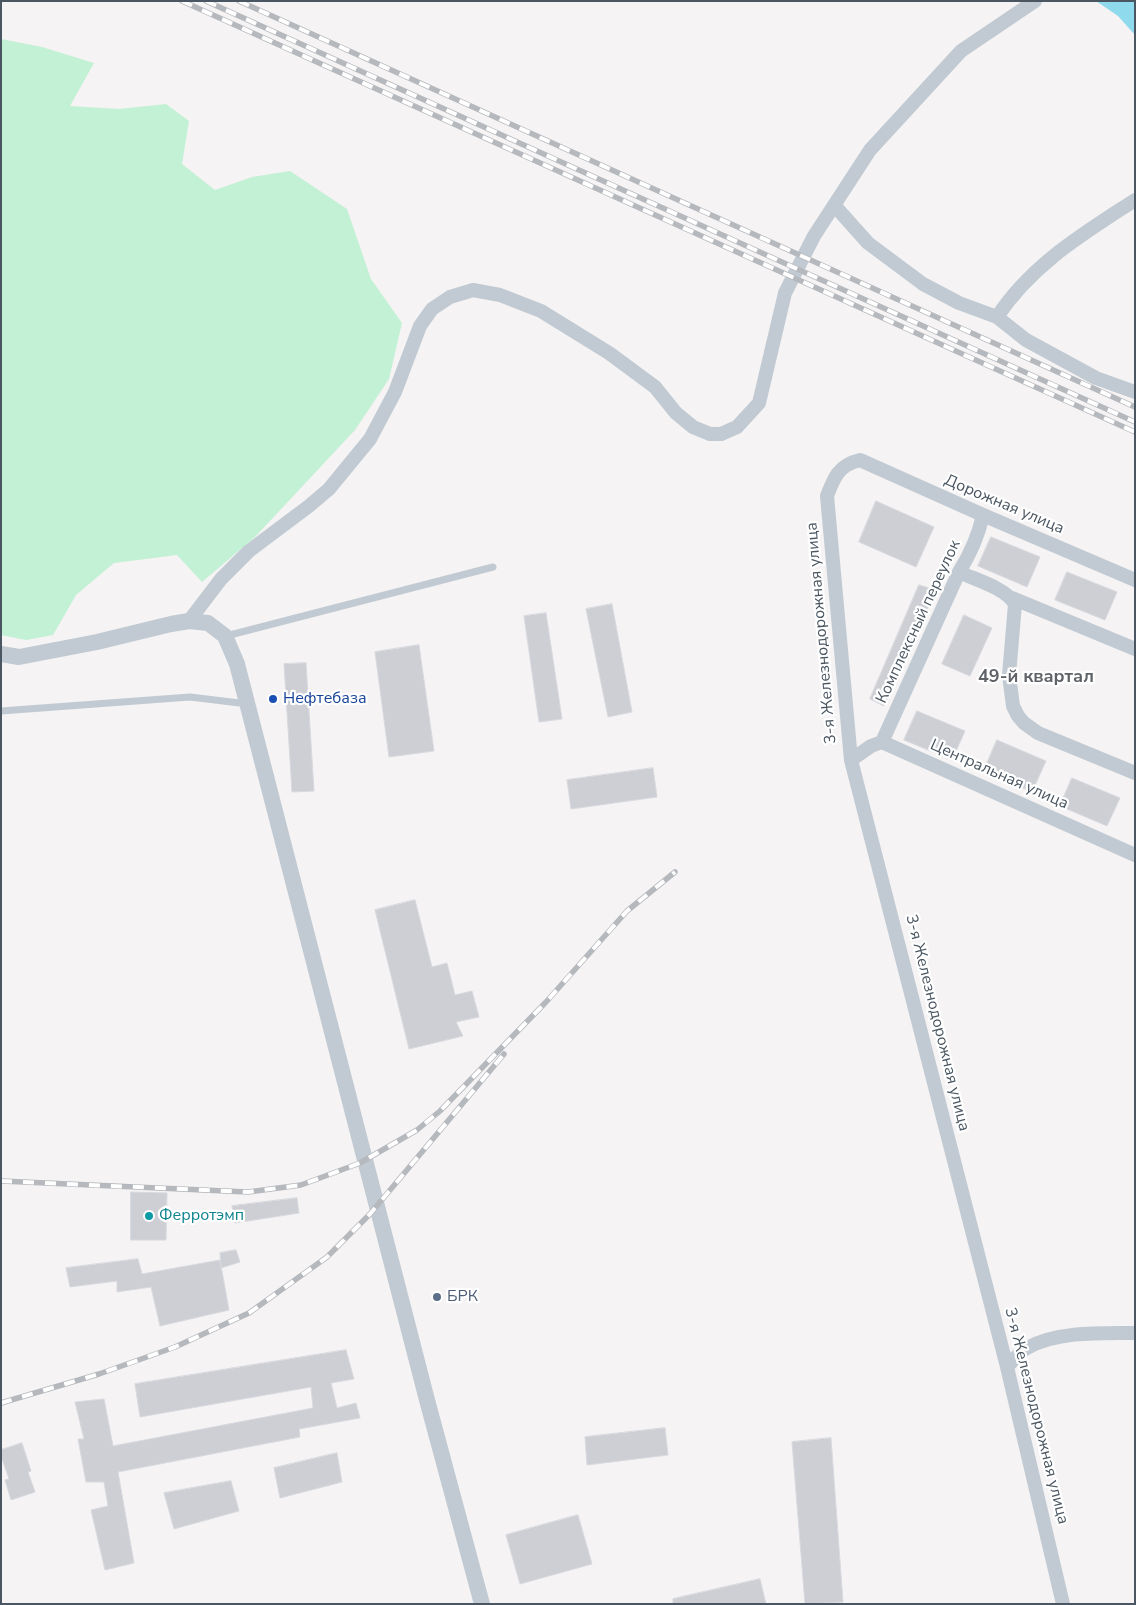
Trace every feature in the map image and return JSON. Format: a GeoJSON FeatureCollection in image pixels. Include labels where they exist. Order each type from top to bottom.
{"type":"FeatureCollection","features":[{"type":"Feature","properties":{"kind":"street"},"geometry":{"type":"LineString","coordinates":[[189,621],[221,579],[249,551],[329,489],[370,439],[395,392],[420,326],[432,309],[450,298],[473,290],[500,295],[541,311],[609,352],[655,388],[676,413],[693,427],[710,434],[722,434],[738,427],[758,403],[785,293],[814,236],[870,150],[961,51],[1035,1]]}},
{"type":"Feature","properties":{"kind":"street"},"geometry":{"type":"LineString","coordinates":[[997,318],[1005,304],[1062,248],[1135,200]]}},
{"type":"Feature","properties":{"kind":"street"},"geometry":{"type":"LineString","coordinates":[[834,205],[868,243],[922,284],[959,303],[997,318],[1026,340],[1096,378],[1135,392]]}},
{"type":"Feature","properties":{"kind":"street","name":"Дорожная улица"},"geometry":{"type":"LineString","coordinates":[[860,460],[1135,580]]}},
{"type":"Feature","properties":{"kind":"street","name":"3-я Железнодорожная улица"},"geometry":{"type":"LineString","coordinates":[[860,460],[843,466],[833,480],[827,496],[851,760],[1007,1367],[1063,1604]]}},
{"type":"Feature","properties":{"kind":"street","name":"Комплексный переулок"},"geometry":{"type":"LineString","coordinates":[[882,742],[959,572],[971,554],[978,537],[983,515]]}},
{"type":"Feature","properties":{"kind":"street"},"geometry":{"type":"LineString","coordinates":[[959,572],[1004,592],[1012,598],[1135,649]]}},
{"type":"Feature","properties":{"kind":"street"},"geometry":{"type":"LineString","coordinates":[[1012,598],[1015,604],[1010,675],[1013,706],[1018,716],[1038,733],[1135,773]]}},
{"type":"Feature","properties":{"kind":"street"},"geometry":{"type":"LineString","coordinates":[[1,654],[19,657],[189,621],[208,623],[226,636],[237,664],[248,704],[427,1400],[482,1604]]}},
{"type":"Feature","properties":{"kind":"street"},"geometry":{"type":"LineString","coordinates":[[851,760],[870,746],[882,742]]}},
{"type":"Feature","properties":{"kind":"street","name":"Центральная улица"},"geometry":{"type":"LineString","coordinates":[[882,742],[1135,855]]}},
{"type":"Feature","properties":{"kind":"street"},"geometry":{"type":"LineString","coordinates":[[1007,1367],[1025,1349],[1044,1340],[1086,1334],[1135,1333]]}},
{"type":"Feature","properties":{"kind":"lane"},"geometry":{"type":"LineString","coordinates":[[226,636],[493,567]]}},
{"type":"Feature","properties":{"kind":"lane"},"geometry":{"type":"LineString","coordinates":[[1,711],[190,698],[248,704]]}},
{"type":"Feature","properties":{"kind":"green space"},"geometry":{"type":"Polygon","coordinates":[[[1,39],[42,47],[94,63],[70,106],[119,109],[166,104],[189,121],[182,164],[215,190],[252,177],[290,171],[347,209],[371,279],[402,323],[389,379],[355,430],[255,537],[202,582],[177,555],[114,563],[76,595],[53,635],[26,640],[1,635],[1,39]]]}},
{"type":"Feature","properties":{"kind":"water"},"geometry":{"type":"Polygon","coordinates":[[[1096,1],[1135,1],[1135,35],[1118,16],[1096,1]]]}},
{"type":"Feature","properties":{"kind":"building"},"geometry":{"type":"Polygon","coordinates":[[[876,501],[934,527],[916,567],[859,542],[876,501]]]}},
{"type":"Feature","properties":{"kind":"building"},"geometry":{"type":"Polygon","coordinates":[[[991,537],[1040,557],[1027,587],[978,566],[991,537]]]}},
{"type":"Feature","properties":{"kind":"building"},"geometry":{"type":"Polygon","coordinates":[[[1067,572],[1117,592],[1105,620],[1055,600],[1067,572]]]}},
{"type":"Feature","properties":{"kind":"building"},"geometry":{"type":"Polygon","coordinates":[[[919,585],[936,590],[884,706],[870,699],[919,585]]]}},
{"type":"Feature","properties":{"kind":"building"},"geometry":{"type":"Polygon","coordinates":[[[612,604],[632,712],[608,717],[586,609],[612,604]]]}},
{"type":"Feature","properties":{"kind":"building"},"geometry":{"type":"Polygon","coordinates":[[[546,613],[562,719],[539,722],[524,616],[546,613]]]}},
{"type":"Feature","properties":{"kind":"building"},"geometry":{"type":"Polygon","coordinates":[[[964,615],[992,628],[970,676],[942,664],[964,615]]]}},
{"type":"Feature","properties":{"kind":"building"},"geometry":{"type":"Polygon","coordinates":[[[419,645],[434,751],[389,757],[375,652],[419,645]]]}},
{"type":"Feature","properties":{"kind":"building"},"geometry":{"type":"Polygon","coordinates":[[[306,663],[314,791],[292,792],[284,664],[306,663]]]}},
{"type":"Feature","properties":{"kind":"building"},"geometry":{"type":"Polygon","coordinates":[[[917,711],[965,731],[952,760],[904,740],[917,711]]]}},
{"type":"Feature","properties":{"kind":"building"},"geometry":{"type":"Polygon","coordinates":[[[997,740],[1046,761],[1032,792],[984,770],[997,740]]]}},
{"type":"Feature","properties":{"kind":"building"},"geometry":{"type":"Polygon","coordinates":[[[653,768],[657,797],[571,809],[567,780],[653,768]]]}},
{"type":"Feature","properties":{"kind":"building"},"geometry":{"type":"Polygon","coordinates":[[[1072,778],[1120,798],[1107,826],[1060,806],[1072,778]]]}},
{"type":"Feature","properties":{"kind":"building"},"geometry":{"type":"Polygon","coordinates":[[[415,900],[432,967],[447,963],[455,995],[472,991],[479,1017],[456,1022],[463,1036],[409,1049],[375,910],[415,900]]]}},
{"type":"Feature","properties":{"kind":"building","name":"Ферротэмп"},"geometry":{"type":"Polygon","coordinates":[[[131,1192],[167,1193],[166,1240],[131,1240],[131,1192]]]}},
{"type":"Feature","properties":{"kind":"building"},"geometry":{"type":"Polygon","coordinates":[[[297,1198],[299,1213],[235,1223],[232,1206],[297,1198]]]}},
{"type":"Feature","properties":{"kind":"building"},"geometry":{"type":"Polygon","coordinates":[[[236,1250],[240,1262],[221,1268],[220,1253],[236,1250]]]}},
{"type":"Feature","properties":{"kind":"building"},"geometry":{"type":"Polygon","coordinates":[[[138,1259],[142,1274],[220,1260],[229,1310],[160,1326],[151,1287],[117,1292],[117,1281],[70,1287],[66,1268],[138,1259]]]}},
{"type":"Feature","properties":{"kind":"building"},"geometry":{"type":"Polygon","coordinates":[[[346,1350],[354,1379],[331,1383],[337,1408],[356,1403],[360,1418],[299,1429],[300,1437],[118,1472],[134,1563],[105,1570],[91,1510],[108,1506],[104,1482],[86,1482],[78,1439],[84,1439],[75,1402],[104,1399],[113,1446],[313,1408],[311,1387],[140,1417],[135,1384],[346,1350]]]}},
{"type":"Feature","properties":{"kind":"building"},"geometry":{"type":"Polygon","coordinates":[[[665,1428],[668,1455],[587,1465],[585,1437],[665,1428]]]}},
{"type":"Feature","properties":{"kind":"building"},"geometry":{"type":"Polygon","coordinates":[[[831,1438],[843,1602],[805,1604],[792,1442],[831,1438]]]}},
{"type":"Feature","properties":{"kind":"building"},"geometry":{"type":"Polygon","coordinates":[[[22,1443],[31,1471],[28,1472],[35,1492],[11,1500],[5,1480],[9,1479],[1,1456],[1,1450],[22,1443]]]}},
{"type":"Feature","properties":{"kind":"building"},"geometry":{"type":"Polygon","coordinates":[[[337,1453],[342,1482],[280,1498],[274,1468],[337,1453]]]}},
{"type":"Feature","properties":{"kind":"building"},"geometry":{"type":"Polygon","coordinates":[[[231,1481],[239,1511],[174,1529],[164,1493],[231,1481]]]}},
{"type":"Feature","properties":{"kind":"building"},"geometry":{"type":"Polygon","coordinates":[[[578,1515],[592,1564],[520,1584],[506,1535],[578,1515]]]}},
{"type":"Feature","properties":{"kind":"building"},"geometry":{"type":"Polygon","coordinates":[[[760,1579],[766,1604],[673,1604],[673,1599],[760,1579]]]}},
{"type":"Feature","properties":{"kind":"railway"},"geometry":{"type":"LineString","coordinates":[[182,1],[1135,432]]}},
{"type":"Feature","properties":{"kind":"railway"},"geometry":{"type":"LineString","coordinates":[[206,1],[1135,422]]}},
{"type":"Feature","properties":{"kind":"railway"},"geometry":{"type":"LineString","coordinates":[[239,1],[1135,407]]}},
{"type":"Feature","properties":{"kind":"railway"},"geometry":{"type":"LineString","coordinates":[[1,1181],[248,1192],[301,1185],[360,1163],[417,1130],[440,1111],[546,1002],[627,911],[675,872]]}},
{"type":"Feature","properties":{"kind":"railway"},"geometry":{"type":"LineString","coordinates":[[1,1403],[99,1374],[175,1347],[249,1313],[327,1257],[370,1214],[504,1054]]}},
{"type":"Feature","properties":{"kind":"place","name":"Нефтебаза"},"geometry":{"type":"Point","coordinates":[273,699]}},
{"type":"Feature","properties":{"kind":"place","name":"Ферротэмп"},"geometry":{"type":"Point","coordinates":[149,1216]}},
{"type":"Feature","properties":{"kind":"place","name":"БРК"},"geometry":{"type":"Point","coordinates":[437,1297]}},
{"type":"Feature","properties":{"kind":"district","name":"49-й квартал"},"geometry":{"type":"Point","coordinates":[1036,678]}}]}
